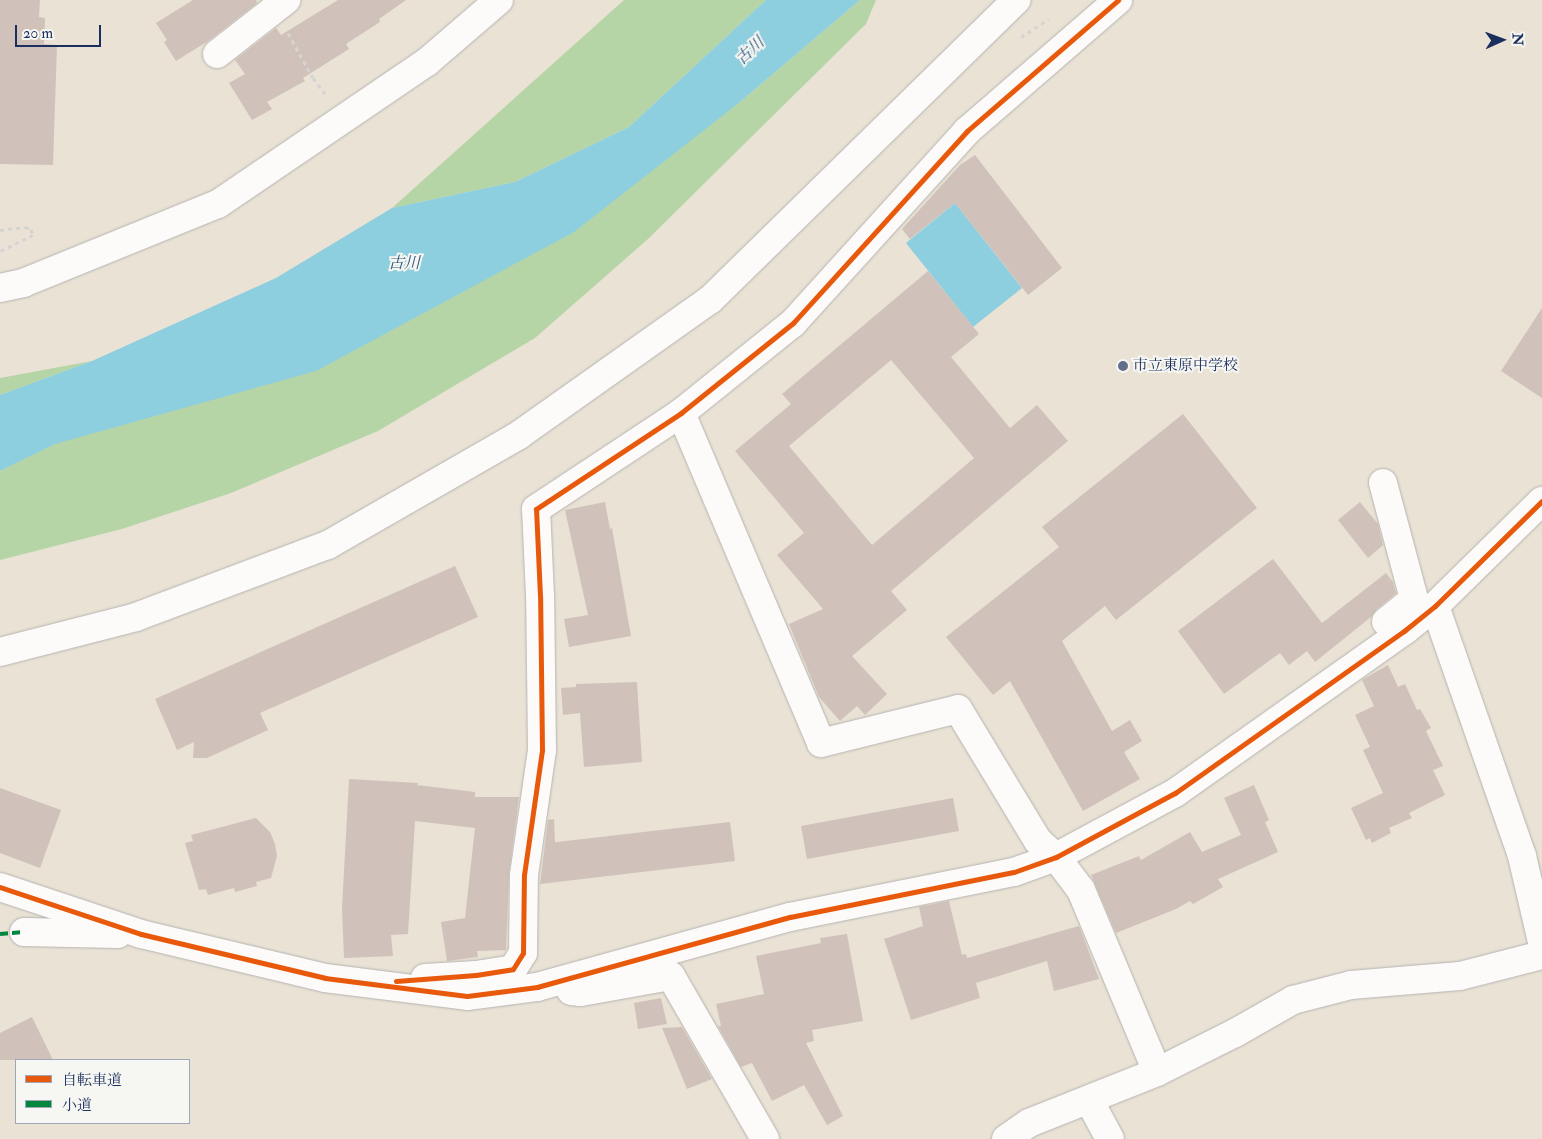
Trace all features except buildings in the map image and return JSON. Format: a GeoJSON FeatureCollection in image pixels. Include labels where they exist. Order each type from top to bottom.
{"type":"FeatureCollection","features":[{"type":"Feature","properties":{"kind":"street"},"geometry":{"type":"LineString","coordinates":[[0,288],[23,283],[218,204],[427,62],[499,0]]}},
{"type":"Feature","properties":{"kind":"street"},"geometry":{"type":"LineString","coordinates":[[0,652],[136,617],[328,545],[519,435],[710,300],[1016,0]]}},
{"type":"Feature","properties":{"kind":"street"},"geometry":{"type":"LineString","coordinates":[[376,983],[476,976],[513,970],[523,953],[524,875],[542,750],[540,596],[536,509],[681,413],[793,323],[967,131],[1118,0]]}},
{"type":"Feature","properties":{"kind":"street"},"geometry":{"type":"LineString","coordinates":[[217,54],[281,5]]}},
{"type":"Feature","properties":{"kind":"street"},"geometry":{"type":"LineString","coordinates":[[681,413],[821,743],[958,709],[1038,841],[1056,857],[1081,890],[1157,1072]]}},
{"type":"Feature","properties":{"kind":"street"},"geometry":{"type":"LineString","coordinates":[[1383,483],[1414,599],[1376,630],[1385,644]]}},
{"type":"Feature","properties":{"kind":"street"},"geometry":{"type":"LineString","coordinates":[[0,887],[141,934],[325,978],[467,996],[537,987],[790,917],[1014,872],[1056,857],[1175,793],[1385,644],[1435,606],[1542,501]]}},
{"type":"Feature","properties":{"kind":"street"},"geometry":{"type":"LineString","coordinates":[[1435,606],[1522,856],[1542,942]]}},
{"type":"Feature","properties":{"kind":"street"},"geometry":{"type":"LineString","coordinates":[[24,932],[141,934]]}},
{"type":"Feature","properties":{"kind":"street"},"geometry":{"type":"LineString","coordinates":[[1006,1139],[1029,1123],[1157,1072],[1234,1033],[1293,1000],[1352,985],[1460,976],[1542,955]]}},
{"type":"Feature","properties":{"kind":"street"},"geometry":{"type":"LineString","coordinates":[[537,987],[581,992],[671,976],[765,1139]]}},
{"type":"Feature","properties":{"kind":"street"},"geometry":{"type":"LineString","coordinates":[[1089,1100],[1110,1139]]}},
{"type":"Feature","properties":{"kind":"path"},"geometry":{"type":"LineString","coordinates":[[281,5],[313,78],[332,103]]}},
{"type":"Feature","properties":{"kind":"path"},"geometry":{"type":"LineString","coordinates":[[0,230],[25,227],[32,229],[33,236],[0,251]]}},
{"type":"Feature","properties":{"kind":"green space"},"geometry":{"type":"Polygon","coordinates":[[[624,0],[766,0],[629,127],[515,182],[392,208],[624,0]]]}},
{"type":"Feature","properties":{"kind":"green space"},"geometry":{"type":"Polygon","coordinates":[[[860,0],[876,0],[866,24],[648,239],[535,338],[378,431],[231,493],[122,529],[0,560],[0,471],[740,102],[860,0]]]}},
{"type":"Feature","properties":{"kind":"green space"},"geometry":{"type":"Polygon","coordinates":[[[92,361],[0,395],[0,378],[92,361]]]}},
{"type":"Feature","properties":{"kind":"water","name":"古川"},"geometry":{"type":"Polygon","coordinates":[[[766,0],[860,0],[740,102],[574,232],[316,371],[55,444],[0,471],[0,395],[92,361],[276,278],[392,208],[515,182],[629,127],[766,0]]]}},
{"type":"Feature","properties":{"kind":"water"},"geometry":{"type":"Polygon","coordinates":[[[955,203],[1022,288],[973,327],[906,243],[955,203]]]}},
{"type":"Feature","properties":{"kind":"marked path"},"geometry":{"type":"LineString","coordinates":[[0,934],[24,932]]}},
{"type":"Feature","properties":{"kind":"cycle path"},"geometry":{"type":"LineString","coordinates":[[396,981],[476,975],[513,969],[523,953],[524,875],[542,750],[540,596],[536,509],[681,413],[793,323],[967,131],[1118,0]]}},
{"type":"Feature","properties":{"kind":"cycle path"},"geometry":{"type":"LineString","coordinates":[[0,887],[141,934],[325,978],[467,996],[537,987],[790,917],[1014,872],[1056,857],[1175,793],[1404,631],[1435,606],[1542,501]]}},
{"type":"Feature","properties":{"kind":"place","name":"市立東原中学校"},"geometry":{"type":"Point","coordinates":[1123,366]}}]}
